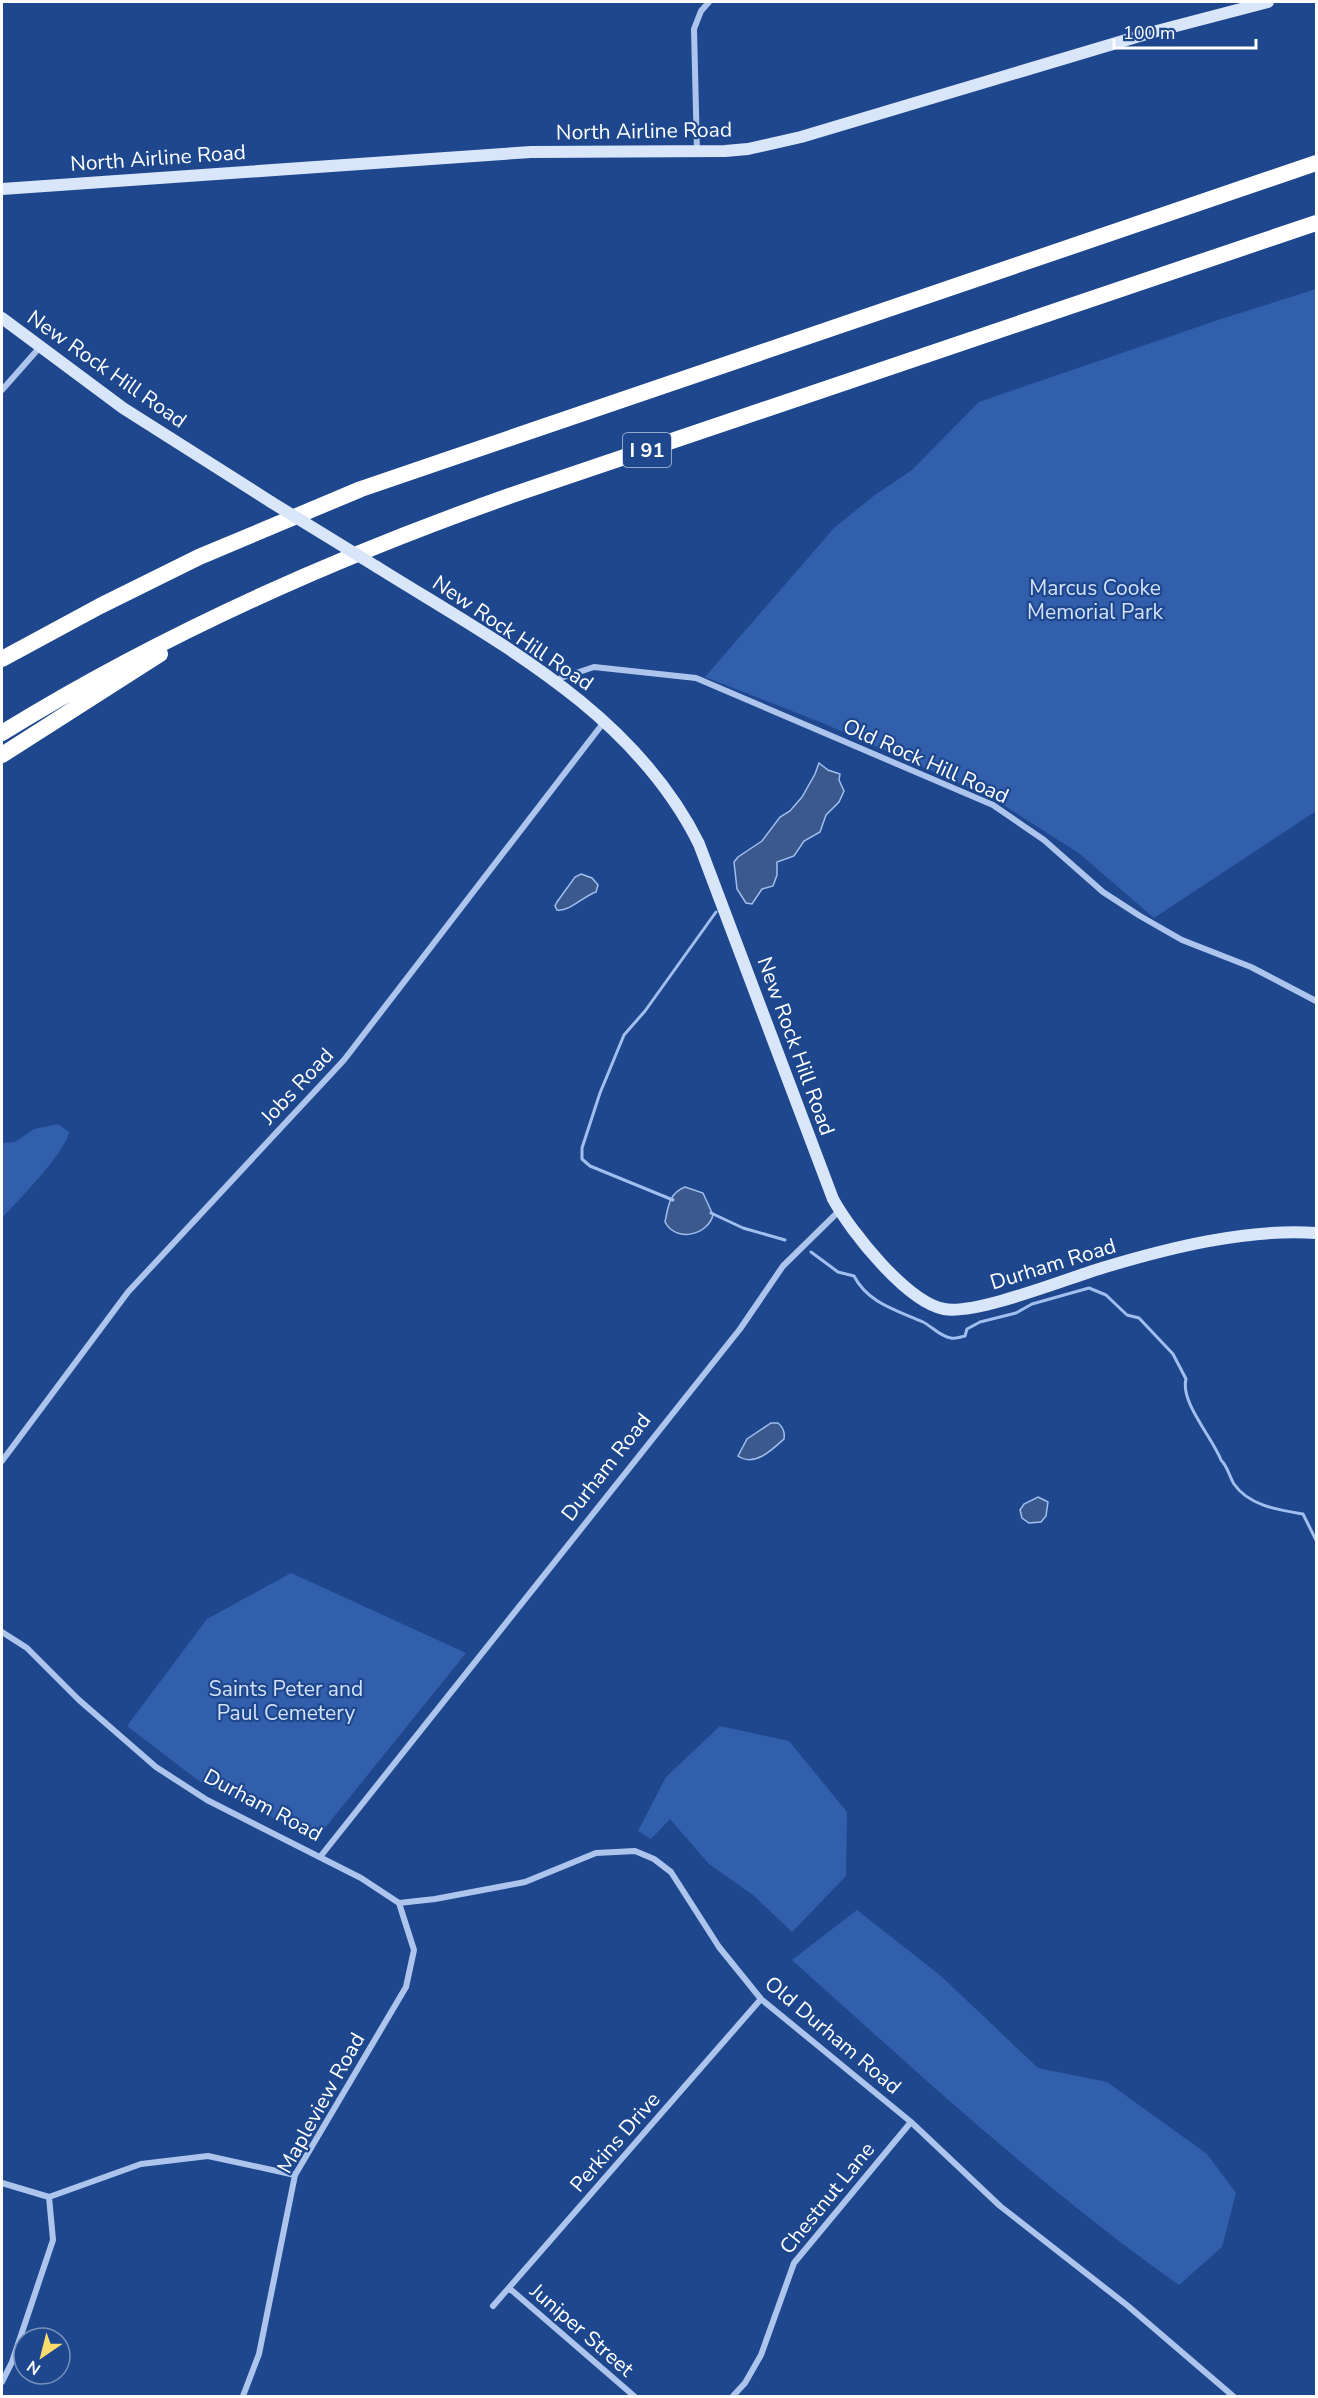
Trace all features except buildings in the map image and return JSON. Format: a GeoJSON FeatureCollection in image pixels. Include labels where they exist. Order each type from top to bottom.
{"type":"FeatureCollection","features":[{"type":"Feature","properties":{"kind":"highway"},"geometry":{"type":"LineString","coordinates":[[2,659],[199,556],[361,489],[1317,163]]}},
{"type":"Feature","properties":{"kind":"highway","name":"I 91"},"geometry":{"type":"LineString","coordinates":[[2,733],[90,681],[178,634],[338,561],[468,511],[1317,223]]}},
{"type":"Feature","properties":{"kind":"highway"},"geometry":{"type":"LineString","coordinates":[[2,755],[75,706],[152,660],[178,634]]}},
{"type":"Feature","properties":{"kind":"main road","name":"North Airline Road"},"geometry":{"type":"LineString","coordinates":[[2,189],[531,153],[697,152],[748,149],[801,137],[1130,39],[1268,2]]}},
{"type":"Feature","properties":{"kind":"main road","name":"New Rock Hill Road"},"geometry":{"type":"LineString","coordinates":[[2,318],[123,408],[555,680],[604,722],[664,787],[699,844],[839,1211]]}},
{"type":"Feature","properties":{"kind":"main road","name":"Durham Road"},"geometry":{"type":"LineString","coordinates":[[839,1211],[874,1255],[901,1282],[922,1301],[945,1309],[976,1308],[1164,1251],[1291,1231],[1317,1233]]}},
{"type":"Feature","properties":{"kind":"street"},"geometry":{"type":"LineString","coordinates":[[697,152],[694,29],[701,11],[709,2]]}},
{"type":"Feature","properties":{"kind":"street"},"geometry":{"type":"LineString","coordinates":[[2,390],[40,346]]}},
{"type":"Feature","properties":{"kind":"street","name":"Old Rock Hill Road"},"geometry":{"type":"LineString","coordinates":[[555,680],[594,667],[696,678],[993,805],[1044,840],[1103,892],[1140,916],[1182,940],[1251,967],[1317,1001]]}},
{"type":"Feature","properties":{"kind":"street","name":"Jobs Road"},"geometry":{"type":"LineString","coordinates":[[2,1461],[128,1292],[344,1060],[604,722]]}},
{"type":"Feature","properties":{"kind":"street","name":"Durham Road"},"geometry":{"type":"LineString","coordinates":[[2,1632],[27,1648],[79,1700],[156,1767],[207,1800],[320,1857],[740,1329],[783,1266],[839,1211]]}},
{"type":"Feature","properties":{"kind":"street","name":"Old Durham Road"},"geometry":{"type":"LineString","coordinates":[[399,1903],[435,1899],[525,1882],[596,1853],[635,1851],[654,1858],[671,1872],[719,1947],[761,1999],[911,2122],[1000,2206],[1128,2306],[1233,2397]]}},
{"type":"Feature","properties":{"kind":"street"},"geometry":{"type":"LineString","coordinates":[[320,1857],[361,1878],[399,1903]]}},
{"type":"Feature","properties":{"kind":"street","name":"Mapleview Road"},"geometry":{"type":"LineString","coordinates":[[243,2397],[259,2354],[295,2175],[406,1987],[414,1950],[399,1903]]}},
{"type":"Feature","properties":{"kind":"street","name":"Perkins Drive"},"geometry":{"type":"LineString","coordinates":[[493,2306],[761,1999]]}},
{"type":"Feature","properties":{"kind":"street","name":"Chestnut Lane"},"geometry":{"type":"LineString","coordinates":[[733,2397],[750,2377],[761,2355],[794,2263],[911,2122]]}},
{"type":"Feature","properties":{"kind":"street"},"geometry":{"type":"LineString","coordinates":[[2,2182],[49,2197],[141,2164],[208,2156],[295,2175]]}},
{"type":"Feature","properties":{"kind":"street"},"geometry":{"type":"LineString","coordinates":[[2,2382],[12,2362],[53,2240],[49,2197]]}},
{"type":"Feature","properties":{"kind":"street","name":"Juniper Street"},"geometry":{"type":"LineString","coordinates":[[509,2288],[634,2397]]}},
{"type":"Feature","properties":{"kind":"green space","name":"Marcus Cooke Memorial Park"},"geometry":{"type":"Polygon","coordinates":[[[1316,289],[1316,811],[1154,918],[1080,854],[991,797],[825,724],[705,677],[834,528],[875,495],[912,470],[979,402],[1316,289]]]}},
{"type":"Feature","properties":{"kind":"green space"},"geometry":{"type":"Polygon","coordinates":[[[58,1124],[69,1132],[66,1141],[40,1176],[2,1218],[2,1143],[15,1142],[34,1129],[58,1124]]]}},
{"type":"Feature","properties":{"kind":"green space","name":"Saints Peter and Paul Cemetery"},"geometry":{"type":"Polygon","coordinates":[[[291,1573],[466,1653],[316,1839],[199,1781],[127,1726],[207,1619],[291,1573]]]}},
{"type":"Feature","properties":{"kind":"green space"},"geometry":{"type":"Polygon","coordinates":[[[720,1726],[789,1741],[847,1812],[846,1876],[792,1932],[753,1895],[709,1864],[670,1819],[651,1839],[638,1831],[666,1777],[720,1726]]]}},
{"type":"Feature","properties":{"kind":"green space"},"geometry":{"type":"Polygon","coordinates":[[[857,1910],[941,1976],[1038,2068],[1107,2082],[1207,2154],[1236,2193],[1222,2247],[1179,2285],[1128,2248],[1029,2169],[792,1960],[857,1910]]]}},
{"type":"Feature","properties":{"kind":"shaded area"},"geometry":{"type":"Polygon","coordinates":[[[819,763],[828,770],[840,774],[839,780],[844,791],[839,802],[826,815],[820,832],[804,841],[794,856],[777,862],[777,875],[773,886],[762,889],[752,904],[746,903],[737,889],[734,862],[762,841],[780,817],[790,811],[802,797],[819,763]]]}},
{"type":"Feature","properties":{"kind":"shaded area"},"geometry":{"type":"Polygon","coordinates":[[[581,874],[592,878],[598,885],[596,892],[566,909],[557,910],[555,906],[557,902],[575,877],[581,874]]]}},
{"type":"Feature","properties":{"kind":"shaded area"},"geometry":{"type":"Polygon","coordinates":[[[685,1187],[703,1193],[713,1215],[705,1227],[691,1234],[676,1233],[665,1222],[672,1197],[685,1187]]]}},
{"type":"Feature","properties":{"kind":"shaded area"},"geometry":{"type":"Polygon","coordinates":[[[771,1423],[778,1423],[781,1426],[784,1439],[768,1453],[756,1459],[744,1459],[738,1456],[747,1439],[771,1423]]]}},
{"type":"Feature","properties":{"kind":"shaded area"},"geometry":{"type":"Polygon","coordinates":[[[1038,1497],[1048,1502],[1046,1516],[1041,1522],[1029,1523],[1022,1518],[1020,1510],[1024,1504],[1038,1497]]]}},
{"type":"Feature","properties":{"kind":"waterway"},"geometry":{"type":"LineString","coordinates":[[673,1200],[590,1166],[582,1159],[582,1148],[600,1093],[624,1035],[645,1011],[716,912]]}},
{"type":"Feature","properties":{"kind":"waterway"},"geometry":{"type":"LineString","coordinates":[[711,1213],[743,1228],[785,1240]]}},
{"type":"Feature","properties":{"kind":"waterway"},"geometry":{"type":"LineString","coordinates":[[811,1252],[838,1272],[854,1276],[867,1293],[884,1305],[953,1338],[965,1336],[967,1329],[980,1322],[1016,1313],[1032,1304],[1089,1288],[1106,1295],[1127,1315],[1139,1318],[1173,1354],[1186,1379],[1185,1388],[1192,1409],[1234,1484],[1248,1497],[1265,1506],[1303,1514],[1316,1540]]}}]}
